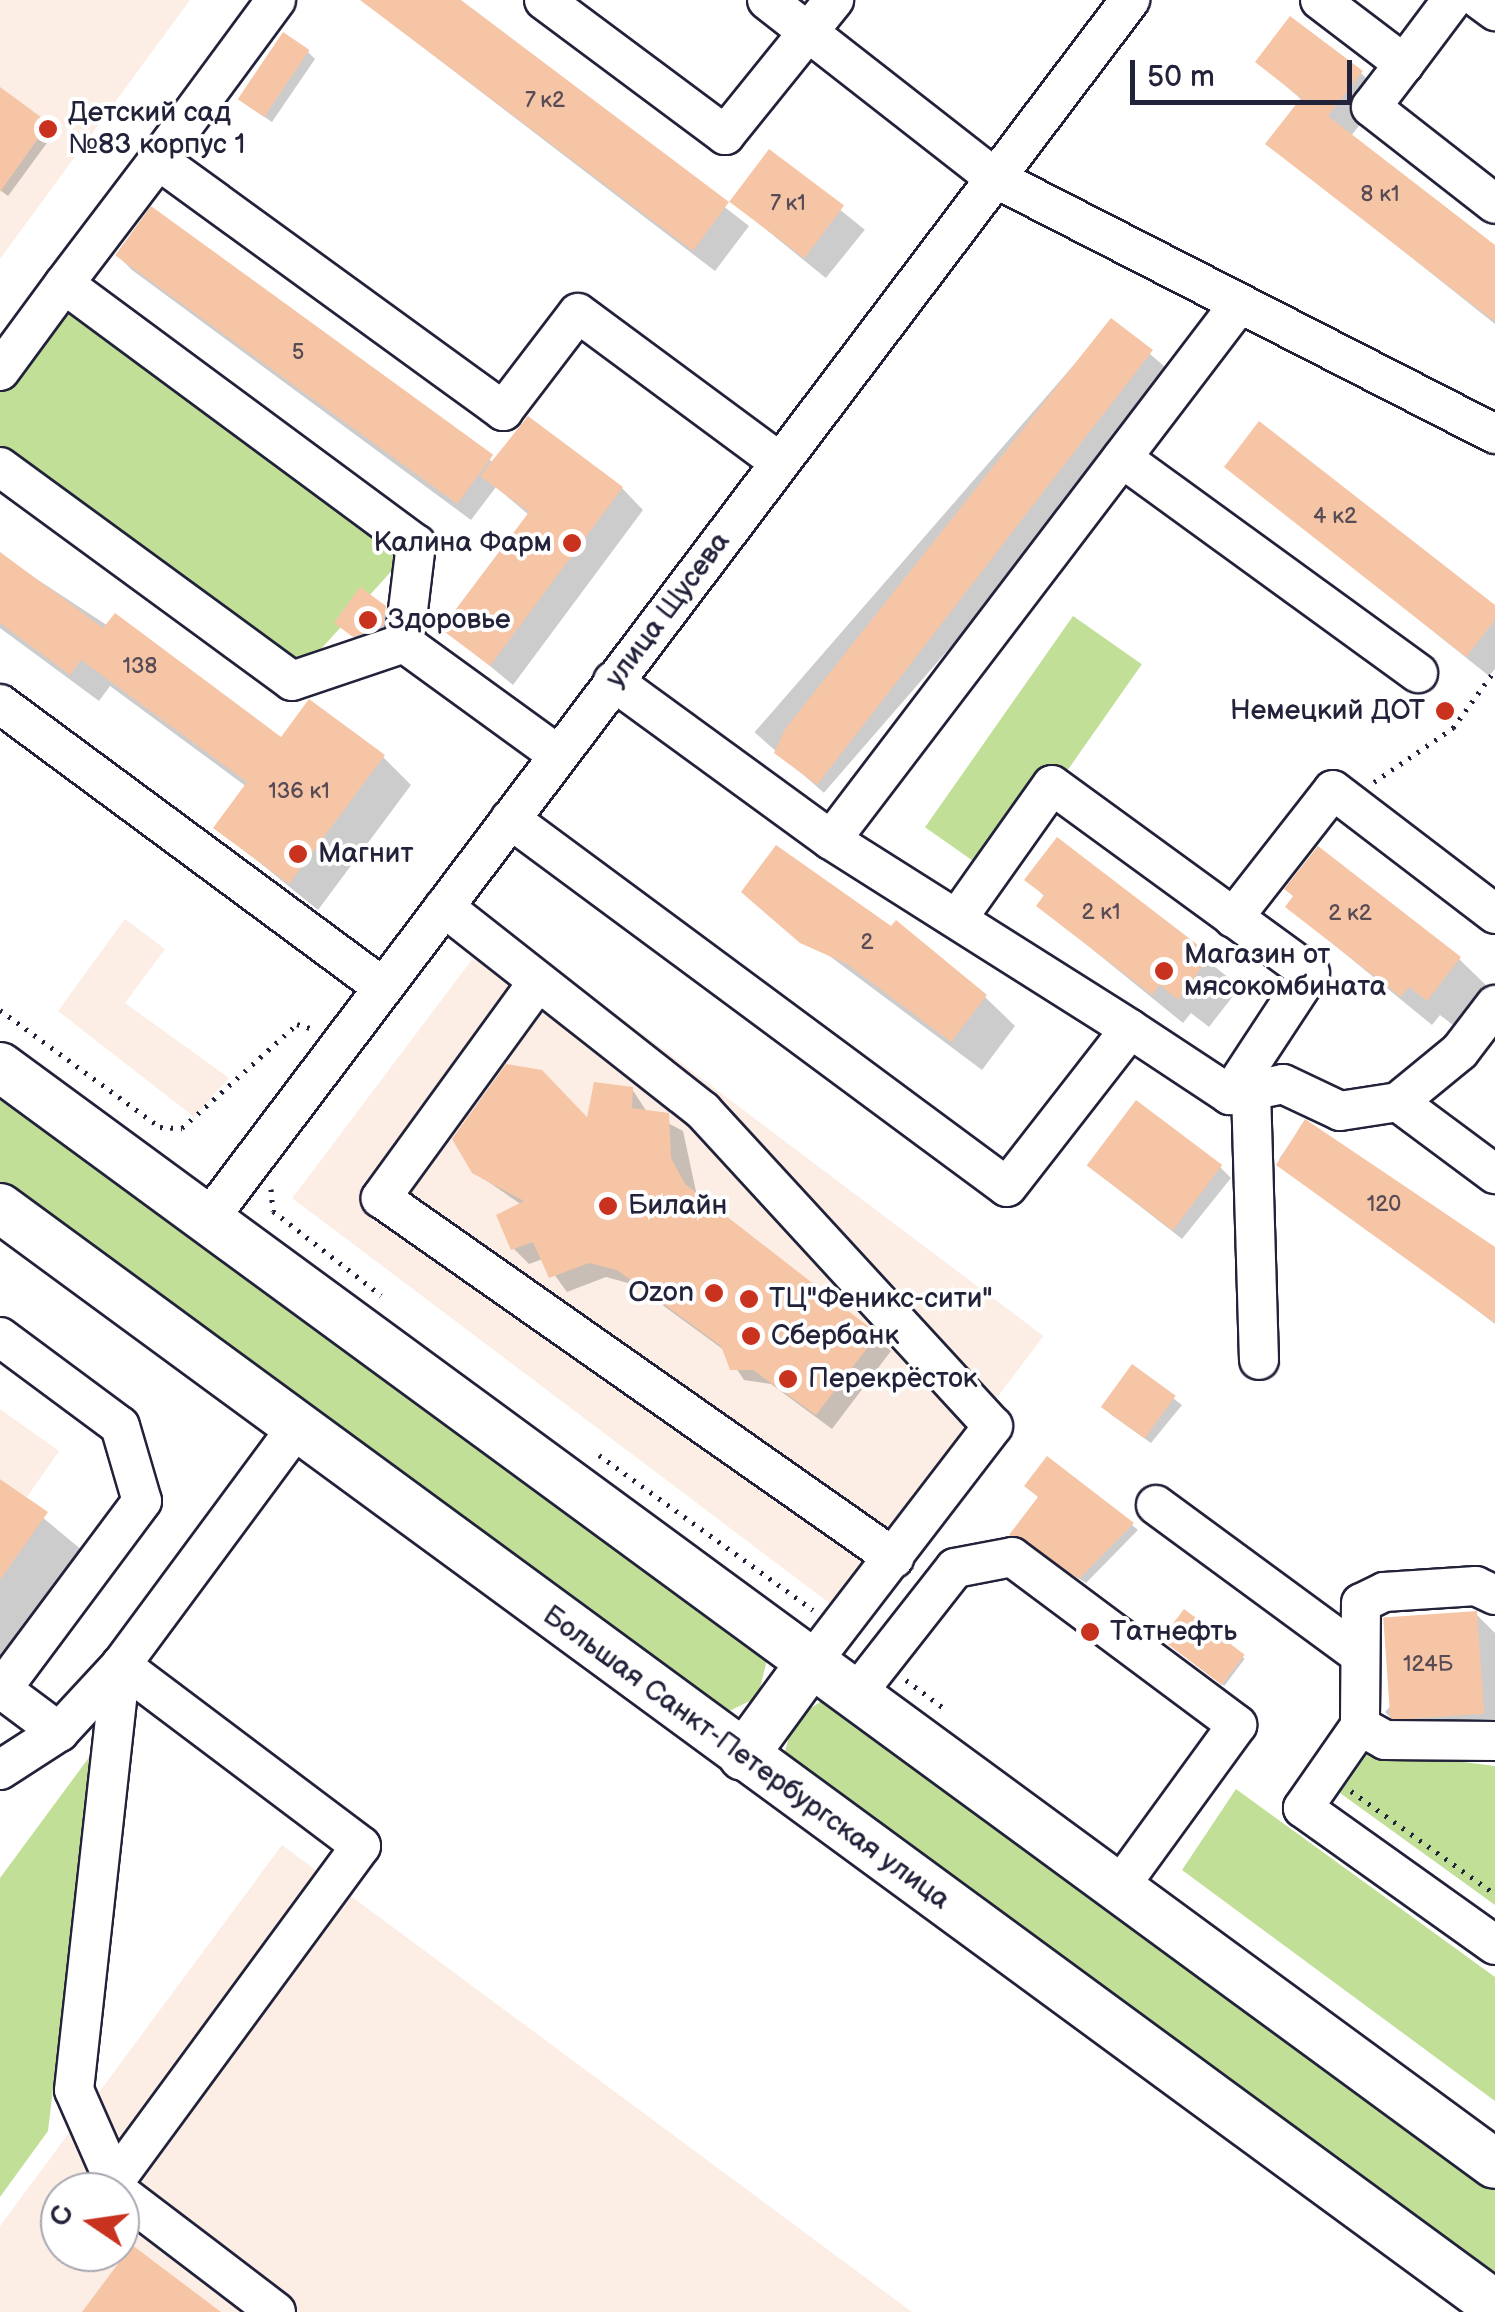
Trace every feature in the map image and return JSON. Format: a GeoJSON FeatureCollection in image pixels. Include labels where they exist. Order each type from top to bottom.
{"type":"FeatureCollection","features":[{"type":"Feature","properties":{"kind":"main road"},"geometry":{"type":"LineString","coordinates":[[0,1067],[808,1667],[867,1680],[1117,1890],[1495,2164]]}},
{"type":"Feature","properties":{"kind":"main road","name":"Большая Санкт-Петербургская улица"},"geometry":{"type":"LineString","coordinates":[[0,1208],[1495,2304]]}},
{"type":"Feature","properties":{"kind":"main road"},"geometry":{"type":"LineString","coordinates":[[743,1756],[808,1667]]}},
{"type":"Feature","properties":{"kind":"street"},"geometry":{"type":"LineString","coordinates":[[0,371],[276,0]]}},
{"type":"Feature","properties":{"kind":"street"},"geometry":{"type":"LineString","coordinates":[[544,0],[725,134],[805,30],[834,0]]}},
{"type":"Feature","properties":{"kind":"street"},"geometry":{"type":"LineString","coordinates":[[767,0],[995,178],[1236,308],[1495,434]]}},
{"type":"Feature","properties":{"kind":"street","name":"улица Щусева"},"geometry":{"type":"LineString","coordinates":[[207,1221],[1130,0]]}},
{"type":"Feature","properties":{"kind":"street"},"geometry":{"type":"LineString","coordinates":[[1320,0],[1404,64]]}},
{"type":"Feature","properties":{"kind":"street"},"geometry":{"type":"LineString","coordinates":[[1452,0],[1371,107],[1495,204]]}},
{"type":"Feature","properties":{"kind":"street"},"geometry":{"type":"LineString","coordinates":[[1480,0],[1495,11]]}},
{"type":"Feature","properties":{"kind":"street"},"geometry":{"type":"LineString","coordinates":[[158,160],[503,412],[578,313],[779,462]]}},
{"type":"Feature","properties":{"kind":"street"},"geometry":{"type":"LineString","coordinates":[[64,284],[416,544],[404,642]]}},
{"type":"Feature","properties":{"kind":"street"},"geometry":{"type":"LineString","coordinates":[[831,840],[1236,308]]}},
{"type":"Feature","properties":{"kind":"street"},"geometry":{"type":"LineString","coordinates":[[1122,458],[1418,672]]}},
{"type":"Feature","properties":{"kind":"street"},"geometry":{"type":"LineString","coordinates":[[0,467],[292,681],[404,642]]}},
{"type":"Feature","properties":{"kind":"street"},"geometry":{"type":"LineString","coordinates":[[404,642],[558,756]]}},
{"type":"Feature","properties":{"kind":"street"},"geometry":{"type":"LineString","coordinates":[[613,681],[831,840],[1240,1093],[1283,1084],[1340,1111],[1398,1102],[1460,1051],[1495,1005]]}},
{"type":"Feature","properties":{"kind":"street"},"geometry":{"type":"LineString","coordinates":[[0,704],[382,987]]}},
{"type":"Feature","properties":{"kind":"street"},"geometry":{"type":"LineString","coordinates":[[957,919],[1052,785],[1310,973],[1240,1093],[1260,1360]]}},
{"type":"Feature","properties":{"kind":"street"},"geometry":{"type":"LineString","coordinates":[[1233,918],[1333,790],[1495,914]]}},
{"type":"Feature","properties":{"kind":"street"},"geometry":{"type":"LineString","coordinates":[[510,819],[1007,1187],[1130,1028]]}},
{"type":"Feature","properties":{"kind":"street"},"geometry":{"type":"LineString","coordinates":[[444,907],[703,1111],[993,1426],[808,1667]]}},
{"type":"Feature","properties":{"kind":"street"},"geometry":{"type":"LineString","coordinates":[[537,983],[381,1198],[894,1558]]}},
{"type":"Feature","properties":{"kind":"street"},"geometry":{"type":"LineString","coordinates":[[1398,1102],[1495,1174]]}},
{"type":"Feature","properties":{"kind":"street"},"geometry":{"type":"LineString","coordinates":[[0,1337],[120,1426],[142,1501],[1,1689],[60,1732]]}},
{"type":"Feature","properties":{"kind":"street"},"geometry":{"type":"LineString","coordinates":[[0,1770],[60,1732],[121,1666],[297,1427]]}},
{"type":"Feature","properties":{"kind":"street"},"geometry":{"type":"LineString","coordinates":[[1156,1505],[1355,1651]]}},
{"type":"Feature","properties":{"kind":"street"},"geometry":{"type":"LineString","coordinates":[[867,1680],[954,1568],[1012,1557],[1237,1725],[1117,1890]]}},
{"type":"Feature","properties":{"kind":"street"},"geometry":{"type":"LineString","coordinates":[[1495,1595],[1476,1586],[1376,1594],[1354,1616],[1360,1726],[1303,1808],[1495,1945]]}},
{"type":"Feature","properties":{"kind":"street"},"geometry":{"type":"LineString","coordinates":[[109,2172],[74,2090],[121,1666]]}},
{"type":"Feature","properties":{"kind":"street"},"geometry":{"type":"LineString","coordinates":[[121,1666],[361,1846],[130,2172]]}},
{"type":"Feature","properties":{"kind":"street"},"geometry":{"type":"LineString","coordinates":[[1360,1726],[1384,1740],[1495,1740]]}},
{"type":"Feature","properties":{"kind":"street"},"geometry":{"type":"LineString","coordinates":[[140,2208],[276,2312]]}},
{"type":"Feature","properties":{"kind":"path"},"geometry":{"type":"LineString","coordinates":[[1346,801],[1453,728],[1495,670]]}},
{"type":"Feature","properties":{"kind":"path"},"geometry":{"type":"LineString","coordinates":[[0,1010],[160,1127],[182,1128],[298,1024],[341,1042]]}},
{"type":"Feature","properties":{"kind":"path"},"geometry":{"type":"LineString","coordinates":[[271,1180],[273,1211],[396,1307]]}},
{"type":"Feature","properties":{"kind":"path"},"geometry":{"type":"LineString","coordinates":[[591,1449],[838,1629]]}},
{"type":"Feature","properties":{"kind":"path"},"geometry":{"type":"LineString","coordinates":[[867,1680],[953,1715]]}},
{"type":"Feature","properties":{"kind":"path"},"geometry":{"type":"LineString","coordinates":[[1350,1790],[1495,1894]]}},
{"type":"Feature","properties":{"kind":"shaded area","name":"Детский сад №83 корпус 1"},"geometry":{"type":"Polygon","coordinates":[[[0,0],[190,0],[0,259],[0,0]]]}},
{"type":"Feature","properties":{"kind":"shaded area"},"geometry":{"type":"Polygon","coordinates":[[[125,919],[165,949],[125,1003],[229,1078],[194,1117],[58,1011],[125,919]]]}},
{"type":"Feature","properties":{"kind":"shaded area"},"geometry":{"type":"Polygon","coordinates":[[[498,925],[1043,1336],[838,1609],[292,1198],[498,925]]]}},
{"type":"Feature","properties":{"kind":"shaded area"},"geometry":{"type":"Polygon","coordinates":[[[0,1409],[59,1451],[27,1497],[0,1479],[0,1409]]]}},
{"type":"Feature","properties":{"kind":"shaded area"},"geometry":{"type":"Polygon","coordinates":[[[282,1845],[912,2312],[0,2312],[0,2226],[282,1845]]]}},
{"type":"Feature","properties":{"kind":"green space"},"geometry":{"type":"Polygon","coordinates":[[[64,284],[416,544],[292,681],[0,467],[0,371],[64,284]]]}},
{"type":"Feature","properties":{"kind":"green space"},"geometry":{"type":"Polygon","coordinates":[[[1073,616],[1142,664],[994,876],[925,827],[1073,616]]]}},
{"type":"Feature","properties":{"kind":"green space"},"geometry":{"type":"Polygon","coordinates":[[[0,1086],[768,1655],[758,1697],[719,1716],[0,1187],[0,1086]]]}},
{"type":"Feature","properties":{"kind":"green space"},"geometry":{"type":"Polygon","coordinates":[[[831,1695],[1495,2179],[1495,2283],[782,1762],[794,1719],[831,1695]]]}},
{"type":"Feature","properties":{"kind":"green space"},"geometry":{"type":"Polygon","coordinates":[[[1370,1750],[1495,1766],[1495,1905],[1340,1793],[1370,1750]]]}},
{"type":"Feature","properties":{"kind":"green space"},"geometry":{"type":"Polygon","coordinates":[[[93,1752],[48,2131],[0,2197],[0,1878],[93,1752]]]}},
{"type":"Feature","properties":{"kind":"green space"},"geometry":{"type":"Polygon","coordinates":[[[1236,1789],[1495,1977],[1495,2101],[1182,1870],[1236,1789]]]}},
{"type":"Feature","properties":{"kind":"building"},"geometry":{"type":"Polygon","coordinates":[[[360,0],[461,0],[729,202],[693,251],[360,0]]]}},
{"type":"Feature","properties":{"kind":"building"},"geometry":{"type":"Polygon","coordinates":[[[1290,16],[1363,71],[1328,116],[1495,245],[1495,322],[1265,144],[1301,98],[1255,62],[1290,16]]]}},
{"type":"Feature","properties":{"kind":"building"},"geometry":{"type":"Polygon","coordinates":[[[283,32],[310,50],[264,117],[238,99],[283,32]]]}},
{"type":"Feature","properties":{"kind":"building"},"geometry":{"type":"Polygon","coordinates":[[[0,87],[49,123],[0,192],[0,87]]]}},
{"type":"Feature","properties":{"kind":"building"},"geometry":{"type":"Polygon","coordinates":[[[769,149],[844,206],[804,258],[729,202],[769,149]]]}},
{"type":"Feature","properties":{"kind":"building"},"geometry":{"type":"Polygon","coordinates":[[[151,206],[493,455],[457,504],[115,255],[151,206]]]}},
{"type":"Feature","properties":{"kind":"building"},"geometry":{"type":"Polygon","coordinates":[[[1111,318],[1153,350],[817,785],[774,753],[785,729],[1111,318]]]}},
{"type":"Feature","properties":{"kind":"building"},"geometry":{"type":"Polygon","coordinates":[[[528,416],[623,487],[490,666],[441,629],[529,512],[480,476],[528,416]]]}},
{"type":"Feature","properties":{"kind":"building"},"geometry":{"type":"Polygon","coordinates":[[[1259,421],[1495,605],[1495,620],[1466,657],[1224,467],[1259,421]]]}},
{"type":"Feature","properties":{"kind":"building"},"geometry":{"type":"Polygon","coordinates":[[[0,552],[103,628],[115,613],[281,737],[309,699],[385,755],[289,884],[213,828],[247,782],[81,660],[70,675],[0,623],[0,552]]]}},
{"type":"Feature","properties":{"kind":"building"},"geometry":{"type":"Polygon","coordinates":[[[360,587],[386,606],[383,626],[353,637],[334,623],[360,587]]]}},
{"type":"Feature","properties":{"kind":"building"},"geometry":{"type":"Polygon","coordinates":[[[1057,837],[1211,955],[1178,1000],[1160,985],[1152,995],[1036,906],[1044,895],[1024,880],[1057,837]]]}},
{"type":"Feature","properties":{"kind":"building"},"geometry":{"type":"Polygon","coordinates":[[[776,845],[891,926],[896,920],[987,995],[951,1042],[847,964],[800,943],[741,892],[776,845]]]}},
{"type":"Feature","properties":{"kind":"building"},"geometry":{"type":"Polygon","coordinates":[[[1318,846],[1461,957],[1427,1001],[1409,987],[1401,997],[1285,907],[1293,896],[1284,889],[1318,846]]]}},
{"type":"Feature","properties":{"kind":"building"},"geometry":{"type":"Polygon","coordinates":[[[506,1064],[542,1070],[587,1117],[594,1082],[633,1087],[632,1108],[669,1113],[671,1158],[685,1184],[878,1334],[816,1415],[753,1370],[730,1370],[721,1346],[617,1270],[589,1263],[549,1278],[533,1242],[511,1250],[496,1215],[524,1201],[472,1173],[452,1139],[506,1064]]]}},
{"type":"Feature","properties":{"kind":"building"},"geometry":{"type":"Polygon","coordinates":[[[1136,1100],[1222,1165],[1173,1230],[1087,1165],[1136,1100]]]}},
{"type":"Feature","properties":{"kind":"building"},"geometry":{"type":"Polygon","coordinates":[[[1305,1119],[1495,1247],[1495,1323],[1276,1165],[1305,1119]]]}},
{"type":"Feature","properties":{"kind":"building"},"geometry":{"type":"Polygon","coordinates":[[[1132,1364],[1176,1396],[1145,1439],[1101,1407],[1132,1364]]]}},
{"type":"Feature","properties":{"kind":"building"},"geometry":{"type":"Polygon","coordinates":[[[1047,1456],[1134,1523],[1079,1579],[1009,1535],[1038,1497],[1024,1486],[1047,1456]]]}},
{"type":"Feature","properties":{"kind":"building"},"geometry":{"type":"Polygon","coordinates":[[[0,1479],[48,1512],[0,1580],[0,1479]]]}},
{"type":"Feature","properties":{"kind":"building"},"geometry":{"type":"Polygon","coordinates":[[[1184,1609],[1245,1655],[1222,1685],[1161,1639],[1184,1609]]]}},
{"type":"Feature","properties":{"kind":"building"},"geometry":{"type":"Polygon","coordinates":[[[1477,1611],[1484,1714],[1390,1720],[1383,1618],[1477,1611]]]}},
{"type":"Feature","properties":{"kind":"building"},"geometry":{"type":"Polygon","coordinates":[[[140,2251],[221,2312],[82,2312],[112,2272],[140,2272],[140,2251]]]}},
{"type":"Feature","properties":{"kind":"place","name":"Детский сад №83 корпус 1"},"geometry":{"type":"Point","coordinates":[48,129]}},
{"type":"Feature","properties":{"kind":"place","name":"Калина Фарм"},"geometry":{"type":"Point","coordinates":[572,543]}},
{"type":"Feature","properties":{"kind":"place","name":"Здоровье"},"geometry":{"type":"Point","coordinates":[368,620]}},
{"type":"Feature","properties":{"kind":"place","name":"Немецкий ДОТ"},"geometry":{"type":"Point","coordinates":[1445,711]}},
{"type":"Feature","properties":{"kind":"place","name":"Магнит"},"geometry":{"type":"Point","coordinates":[298,854]}},
{"type":"Feature","properties":{"kind":"place","name":"Магазин от мясокомбината"},"geometry":{"type":"Point","coordinates":[1164,971]}},
{"type":"Feature","properties":{"kind":"place","name":"Билайн"},"geometry":{"type":"Point","coordinates":[608,1206]}},
{"type":"Feature","properties":{"kind":"place","name":"Ozon"},"geometry":{"type":"Point","coordinates":[714,1293]}},
{"type":"Feature","properties":{"kind":"place","name":"ТЦ\"Феникс-сити\""},"geometry":{"type":"Point","coordinates":[749,1299]}},
{"type":"Feature","properties":{"kind":"place","name":"Сбербанк"},"geometry":{"type":"Point","coordinates":[751,1336]}},
{"type":"Feature","properties":{"kind":"place","name":"Перекрёсток"},"geometry":{"type":"Point","coordinates":[788,1379]}},
{"type":"Feature","properties":{"kind":"place","name":"Татнефть"},"geometry":{"type":"Point","coordinates":[1090,1632]}}]}
